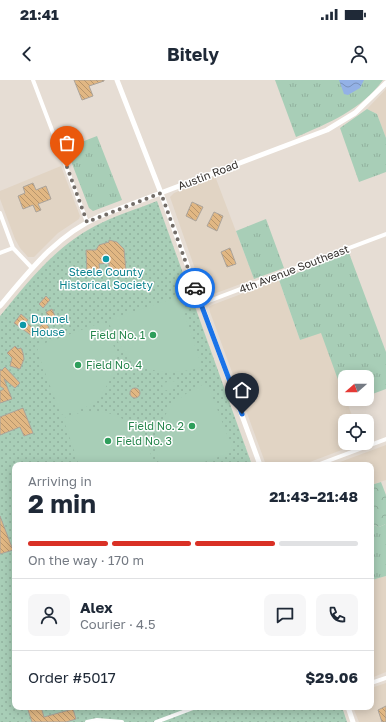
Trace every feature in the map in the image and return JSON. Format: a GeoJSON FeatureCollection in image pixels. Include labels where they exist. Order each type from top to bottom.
{"type":"FeatureCollection","features":[{"type":"Feature","properties":{"kind":"street"},"geometry":{"type":"LineString","coordinates":[[33,80],[87,222]]}},
{"type":"Feature","properties":{"kind":"street"},"geometry":{"type":"LineString","coordinates":[[118,80],[161,193],[259,462]]}},
{"type":"Feature","properties":{"kind":"street","name":"Austin Road"},"geometry":{"type":"LineString","coordinates":[[0,306],[32,268],[57,242],[87,222],[336,125],[366,103],[386,83]]}},
{"type":"Feature","properties":{"kind":"street"},"geometry":{"type":"LineString","coordinates":[[0,213],[13,248],[32,268]]}},
{"type":"Feature","properties":{"kind":"street","name":"4th Avenue Southeast"},"geometry":{"type":"LineString","coordinates":[[201,304],[386,234]]}},
{"type":"Feature","properties":{"kind":"street"},"geometry":{"type":"LineString","coordinates":[[0,253],[13,248]]}},
{"type":"Feature","properties":{"kind":"street"},"geometry":{"type":"LineString","coordinates":[[325,462],[386,439]]}},
{"type":"Feature","properties":{"kind":"street"},"geometry":{"type":"LineString","coordinates":[[374,682],[386,678]]}},
{"type":"Feature","properties":{"kind":"street"},"geometry":{"type":"LineString","coordinates":[[156,722],[188,710]]}},
{"type":"Feature","properties":{"kind":"street"},"geometry":{"type":"LineString","coordinates":[[349,710],[353,722]]}},
{"type":"Feature","properties":{"kind":"street"},"geometry":{"type":"LineString","coordinates":[[87,722],[97,720],[122,722]]}},
{"type":"Feature","properties":{"kind":"shaded area"},"geometry":{"type":"Polygon","coordinates":[[[386,89],[386,138],[377,114],[367,109],[386,89]]]}},
{"type":"Feature","properties":{"kind":"shaded area"},"geometry":{"type":"Polygon","coordinates":[[[61,166],[80,216],[79,219],[58,233],[34,257],[28,257],[20,248],[15,239],[0,199],[0,191],[61,166]]]}},
{"type":"Feature","properties":{"kind":"shaded area"},"geometry":{"type":"Polygon","coordinates":[[[215,176],[254,279],[211,295],[206,295],[202,289],[170,197],[174,193],[215,176]]]}},
{"type":"Feature","properties":{"kind":"shaded area"},"geometry":{"type":"Polygon","coordinates":[[[279,280],[300,340],[321,332],[338,378],[338,406],[348,406],[351,414],[338,414],[338,450],[342,450],[310,462],[265,462],[209,307],[279,280]]]}},
{"type":"Feature","properties":{"kind":"shaded area"},"geometry":{"type":"Polygon","coordinates":[[[386,445],[386,480],[374,484],[374,462],[340,462],[386,445]]]}},
{"type":"Feature","properties":{"kind":"shaded area"},"geometry":{"type":"Polygon","coordinates":[[[386,576],[386,672],[374,677],[374,579],[386,576]]]}},
{"type":"Feature","properties":{"kind":"shaded area"},"geometry":{"type":"Polygon","coordinates":[[[386,683],[386,722],[359,722],[354,710],[374,710],[374,687],[386,683]]]}},
{"type":"Feature","properties":{"kind":"green space"},"geometry":{"type":"Polygon","coordinates":[[[275,80],[383,80],[365,100],[355,108],[332,121],[296,137],[275,80]]]}},
{"type":"Feature","properties":{"kind":"green space"},"geometry":{"type":"Polygon","coordinates":[[[367,109],[377,114],[386,138],[386,172],[359,182],[340,128],[367,109]]]}},
{"type":"Feature","properties":{"kind":"green space"},"geometry":{"type":"Polygon","coordinates":[[[97,136],[122,200],[93,211],[89,208],[66,148],[97,136]]]}},
{"type":"Feature","properties":{"kind":"green space"},"geometry":{"type":"Polygon","coordinates":[[[157,201],[251,462],[12,462],[12,710],[343,710],[347,722],[0,722],[0,316],[43,266],[67,244],[102,222],[157,201]]]}},
{"type":"Feature","properties":{"kind":"green space"},"geometry":{"type":"Polygon","coordinates":[[[266,219],[284,268],[254,279],[236,231],[266,219]]]}},
{"type":"Feature","properties":{"kind":"green space"},"geometry":{"type":"Polygon","coordinates":[[[349,253],[386,352],[386,389],[374,393],[374,370],[338,370],[338,380],[321,333],[300,340],[279,280],[349,253]]]}},
{"type":"Feature","properties":{"kind":"green space","name":"Field No. 1"},"geometry":{"type":"Polygon","coordinates":[[[175,298],[180,300],[202,367],[185,371],[156,371],[133,359],[123,349],[108,320],[175,298]]]}},
{"type":"Feature","properties":{"kind":"green space","name":"Field No. 4"},"geometry":{"type":"Polygon","coordinates":[[[103,322],[114,347],[115,354],[115,363],[110,379],[101,394],[90,405],[80,410],[61,415],[37,351],[40,345],[103,322]]]}},
{"type":"Feature","properties":{"kind":"green space"},"geometry":{"type":"Polygon","coordinates":[[[175,381],[177,388],[163,391],[162,383],[175,381]]]}},
{"type":"Feature","properties":{"kind":"green space","name":"Field No. 2"},"geometry":{"type":"Polygon","coordinates":[[[207,383],[232,447],[229,453],[204,462],[159,462],[157,437],[160,425],[173,405],[194,389],[207,383]]]}},
{"type":"Feature","properties":{"kind":"green space","name":"Field No. 3"},"geometry":{"type":"Polygon","coordinates":[[[96,411],[119,417],[138,431],[145,441],[153,462],[78,462],[63,418],[82,412],[96,411]]]}},
{"type":"Feature","properties":{"kind":"green space"},"geometry":{"type":"Polygon","coordinates":[[[381,482],[386,495],[386,524],[379,527],[374,525],[374,484],[381,482]]]}},
{"type":"Feature","properties":{"kind":"green space"},"geometry":{"type":"Polygon","coordinates":[[[386,524],[386,576],[374,579],[374,525],[379,527],[386,524]]]}},
{"type":"Feature","properties":{"kind":"water"},"geometry":{"type":"Polygon","coordinates":[[[339,80],[364,80],[360,88],[348,95],[344,94],[339,80]]]}},
{"type":"Feature","properties":{"kind":"building"},"geometry":{"type":"Polygon","coordinates":[[[74,80],[104,81],[89,86],[93,96],[82,100],[74,80]]]}},
{"type":"Feature","properties":{"kind":"building"},"geometry":{"type":"Polygon","coordinates":[[[33,183],[36,190],[46,186],[51,199],[38,204],[41,210],[36,212],[33,205],[23,209],[18,196],[25,193],[23,187],[33,183]]]}},
{"type":"Feature","properties":{"kind":"building"},"geometry":{"type":"Polygon","coordinates":[[[192,202],[203,207],[196,221],[186,216],[192,202]]]}},
{"type":"Feature","properties":{"kind":"building"},"geometry":{"type":"Polygon","coordinates":[[[214,212],[223,216],[217,231],[207,226],[214,212]]]}},
{"type":"Feature","properties":{"kind":"building","name":"Steele County Historical Society"},"geometry":{"type":"Polygon","coordinates":[[[109,240],[117,242],[124,249],[126,271],[109,272],[109,263],[99,264],[100,272],[87,272],[86,250],[96,250],[99,245],[109,242],[109,240]]]}},
{"type":"Feature","properties":{"kind":"building"},"geometry":{"type":"Polygon","coordinates":[[[230,248],[236,264],[227,267],[221,252],[230,248]]]}},
{"type":"Feature","properties":{"kind":"building"},"geometry":{"type":"Polygon","coordinates":[[[46,296],[50,300],[43,308],[39,304],[46,296]]]}},
{"type":"Feature","properties":{"kind":"building"},"geometry":{"type":"Polygon","coordinates":[[[52,309],[55,316],[49,319],[46,312],[52,309]]]}},
{"type":"Feature","properties":{"kind":"building","name":"Dunnel House"},"geometry":{"type":"Polygon","coordinates":[[[21,314],[28,320],[26,322],[36,331],[32,336],[14,323],[21,314]]]}},
{"type":"Feature","properties":{"kind":"building"},"geometry":{"type":"Polygon","coordinates":[[[44,322],[49,327],[43,334],[38,329],[44,322]]]}},
{"type":"Feature","properties":{"kind":"building"},"geometry":{"type":"Polygon","coordinates":[[[15,346],[18,349],[21,348],[23,353],[24,359],[20,369],[10,366],[12,358],[7,353],[15,346]]]}},
{"type":"Feature","properties":{"kind":"building"},"geometry":{"type":"Polygon","coordinates":[[[5,367],[20,383],[15,388],[4,379],[12,399],[0,403],[0,391],[4,389],[0,386],[0,369],[1,371],[5,367]]]}},
{"type":"Feature","properties":{"kind":"building"},"geometry":{"type":"Polygon","coordinates":[[[133,388],[137,388],[139,389],[139,397],[133,398],[130,395],[130,391],[133,388]]]}},
{"type":"Feature","properties":{"kind":"building"},"geometry":{"type":"Polygon","coordinates":[[[23,408],[33,433],[24,436],[20,427],[0,435],[0,417],[23,408]]]}},
{"type":"Feature","properties":{"kind":"building"},"geometry":{"type":"Polygon","coordinates":[[[0,516],[12,550],[0,554],[0,516]]]}},
{"type":"Feature","properties":{"kind":"building"},"geometry":{"type":"Polygon","coordinates":[[[386,706],[386,722],[382,722],[378,710],[386,706]]]}},
{"type":"Feature","properties":{"kind":"building"},"geometry":{"type":"Polygon","coordinates":[[[28,710],[42,710],[44,717],[73,710],[76,719],[66,722],[32,722],[28,710]]]}},
{"type":"Feature","properties":{"kind":"way so far"},"geometry":{"type":"LineString","coordinates":[[67,167],[87,222],[161,193],[195,288]]}},
{"type":"Feature","properties":{"kind":"place","name":"Steele County Historical Society"},"geometry":{"type":"Point","coordinates":[106,259]}},
{"type":"Feature","properties":{"kind":"place","name":"Dunnel House"},"geometry":{"type":"Point","coordinates":[23,325]}},
{"type":"Feature","properties":{"kind":"place","name":"Field No. 1"},"geometry":{"type":"Point","coordinates":[153,335]}},
{"type":"Feature","properties":{"kind":"place","name":"Field No. 4"},"geometry":{"type":"Point","coordinates":[78,365]}},
{"type":"Feature","properties":{"kind":"place","name":"Field No. 2"},"geometry":{"type":"Point","coordinates":[192,426]}},
{"type":"Feature","properties":{"kind":"place","name":"Field No. 3"},"geometry":{"type":"Point","coordinates":[108,441]}},
{"type":"Feature","properties":{"kind":"route"},"geometry":{"type":"LineString","coordinates":[[195,288],[242,414]]}}]}
